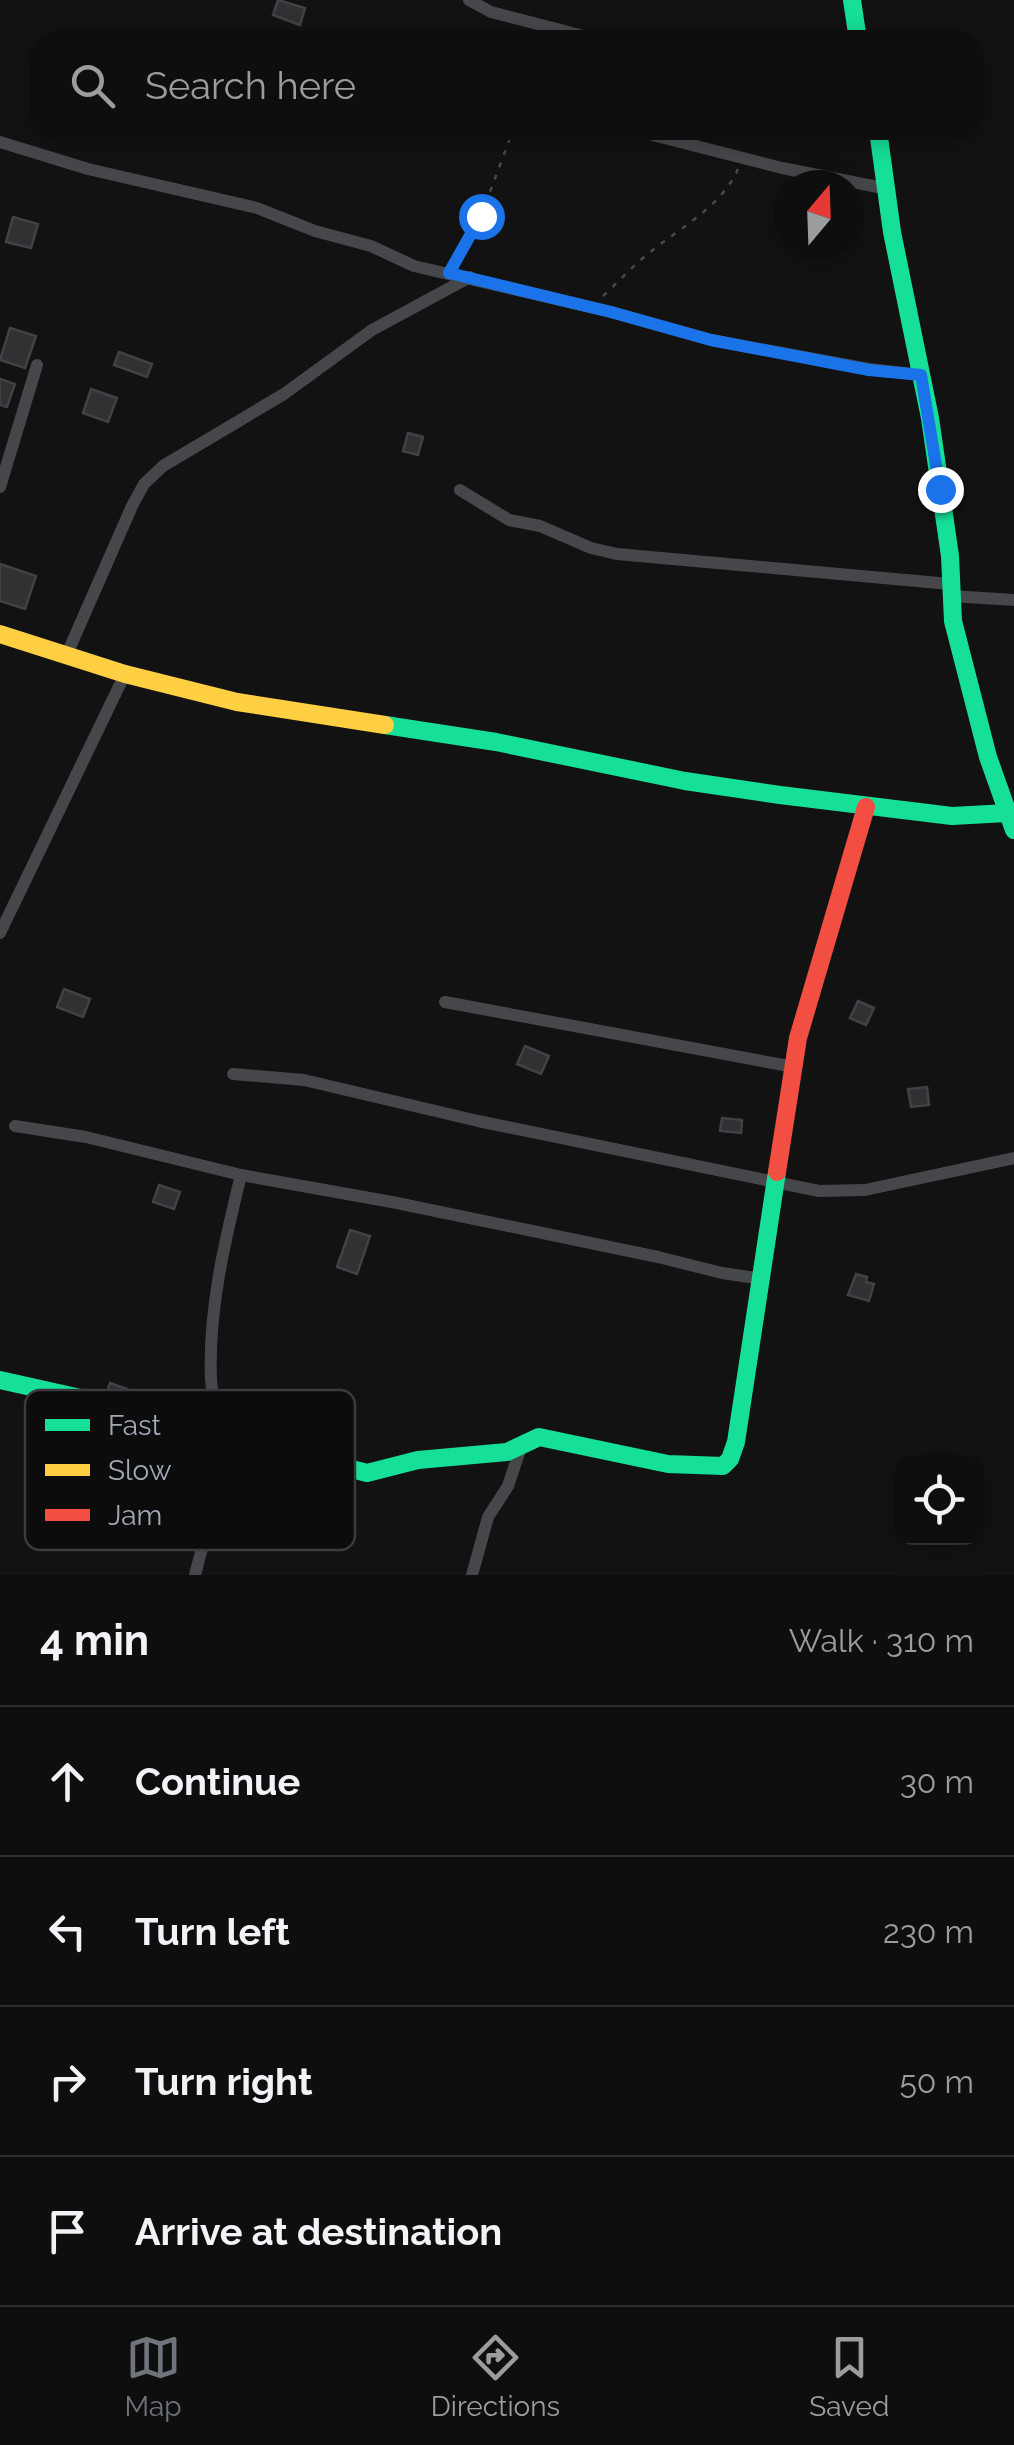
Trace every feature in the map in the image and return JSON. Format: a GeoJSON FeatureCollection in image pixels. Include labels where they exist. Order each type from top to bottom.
{"type":"FeatureCollection","features":[{"type":"Feature","properties":{"kind":"street"},"geometry":{"type":"LineString","coordinates":[[469,0],[490,12],[560,30]]}},
{"type":"Feature","properties":{"kind":"street"},"geometry":{"type":"LineString","coordinates":[[852,0],[856,30]]}},
{"type":"Feature","properties":{"kind":"street"},"geometry":{"type":"LineString","coordinates":[[671,140],[888,189]]}},
{"type":"Feature","properties":{"kind":"street"},"geometry":{"type":"LineString","coordinates":[[0,634],[125,674],[237,702],[496,742],[685,780],[866,807],[1011,821],[958,644],[950,590],[950,556],[921,375],[892,232],[880,140]]}},
{"type":"Feature","properties":{"kind":"street"},"geometry":{"type":"LineString","coordinates":[[0,142],[88,169],[257,208],[315,231],[371,246],[414,266],[768,352],[921,375]]}},
{"type":"Feature","properties":{"kind":"street"},"geometry":{"type":"LineString","coordinates":[[68,654],[132,506],[144,484],[163,466],[284,394],[372,330],[470,277]]}},
{"type":"Feature","properties":{"kind":"street"},"geometry":{"type":"LineString","coordinates":[[0,487],[37,366]]}},
{"type":"Feature","properties":{"kind":"street"},"geometry":{"type":"LineString","coordinates":[[460,490],[509,520],[540,526],[591,548],[617,554],[1014,600]]}},
{"type":"Feature","properties":{"kind":"street"},"geometry":{"type":"LineString","coordinates":[[0,932],[125,674]]}},
{"type":"Feature","properties":{"kind":"street"},"geometry":{"type":"LineString","coordinates":[[355,1470],[367,1473],[418,1460],[506,1452],[539,1437],[668,1464],[723,1466],[730,1459],[763,1279],[798,1038],[866,807]]}},
{"type":"Feature","properties":{"kind":"street"},"geometry":{"type":"LineString","coordinates":[[445,1002],[794,1067]]}},
{"type":"Feature","properties":{"kind":"street"},"geometry":{"type":"LineString","coordinates":[[233,1074],[304,1080],[777,1185],[848,1193],[1014,1158]]}},
{"type":"Feature","properties":{"kind":"street"},"geometry":{"type":"LineString","coordinates":[[15,1126],[86,1136],[241,1174],[658,1257],[722,1274],[763,1279]]}},
{"type":"Feature","properties":{"kind":"street"},"geometry":{"type":"LineString","coordinates":[[212,1390],[214,1318],[241,1174]]}},
{"type":"Feature","properties":{"kind":"street"},"geometry":{"type":"LineString","coordinates":[[0,1380],[47,1390]]}},
{"type":"Feature","properties":{"kind":"street"},"geometry":{"type":"LineString","coordinates":[[472,1575],[488,1517],[508,1486],[521,1446]]}},
{"type":"Feature","properties":{"kind":"street"},"geometry":{"type":"LineString","coordinates":[[195,1575],[201,1550]]}},
{"type":"Feature","properties":{"kind":"path"},"geometry":{"type":"LineString","coordinates":[[449,273],[481,216],[509,140]]}},
{"type":"Feature","properties":{"kind":"path"},"geometry":{"type":"LineString","coordinates":[[591,308],[642,258],[726,190],[742,159]]}},
{"type":"Feature","properties":{"kind":"building"},"geometry":{"type":"Polygon","coordinates":[[[278,0],[305,8],[300,25],[273,15],[278,0]]]}},
{"type":"Feature","properties":{"kind":"building"},"geometry":{"type":"Polygon","coordinates":[[[13,217],[38,224],[31,248],[6,242],[13,217]]]}},
{"type":"Feature","properties":{"kind":"building"},"geometry":{"type":"Polygon","coordinates":[[[10,328],[36,336],[25,368],[0,360],[10,328]]]}},
{"type":"Feature","properties":{"kind":"building"},"geometry":{"type":"Polygon","coordinates":[[[119,352],[152,364],[147,377],[114,365],[119,352]]]}},
{"type":"Feature","properties":{"kind":"building"},"geometry":{"type":"Polygon","coordinates":[[[0,379],[15,384],[7,407],[0,405],[0,379]]]}},
{"type":"Feature","properties":{"kind":"building"},"geometry":{"type":"Polygon","coordinates":[[[91,389],[117,398],[108,422],[83,413],[91,389]]]}},
{"type":"Feature","properties":{"kind":"building"},"geometry":{"type":"Polygon","coordinates":[[[408,433],[423,437],[418,455],[403,451],[408,433]]]}},
{"type":"Feature","properties":{"kind":"building"},"geometry":{"type":"Polygon","coordinates":[[[0,564],[36,576],[25,609],[0,601],[0,564]]]}},
{"type":"Feature","properties":{"kind":"building"},"geometry":{"type":"Polygon","coordinates":[[[64,989],[90,999],[83,1017],[57,1007],[64,989]]]}},
{"type":"Feature","properties":{"kind":"building"},"geometry":{"type":"Polygon","coordinates":[[[858,1001],[874,1008],[866,1025],[850,1018],[858,1001]]]}},
{"type":"Feature","properties":{"kind":"building"},"geometry":{"type":"Polygon","coordinates":[[[525,1046],[549,1056],[541,1074],[517,1064],[525,1046]]]}},
{"type":"Feature","properties":{"kind":"building"},"geometry":{"type":"Polygon","coordinates":[[[927,1087],[929,1105],[911,1107],[908,1089],[927,1087]]]}},
{"type":"Feature","properties":{"kind":"building"},"geometry":{"type":"Polygon","coordinates":[[[722,1118],[742,1120],[741,1133],[720,1131],[722,1118]]]}},
{"type":"Feature","properties":{"kind":"building"},"geometry":{"type":"Polygon","coordinates":[[[159,1185],[180,1192],[174,1209],[153,1202],[159,1185]]]}},
{"type":"Feature","properties":{"kind":"building"},"geometry":{"type":"Polygon","coordinates":[[[350,1230],[370,1236],[357,1274],[337,1267],[350,1230]]]}},
{"type":"Feature","properties":{"kind":"building"},"geometry":{"type":"Polygon","coordinates":[[[856,1274],[874,1284],[869,1301],[848,1295],[856,1274]]]}},
{"type":"Feature","properties":{"kind":"building"},"geometry":{"type":"Polygon","coordinates":[[[110,1383],[127,1389],[127,1390],[107,1390],[110,1383]]]}},
{"type":"Feature","properties":{"kind":"traffic: fast"},"geometry":{"type":"LineString","coordinates":[[852,0],[856,30]]}},
{"type":"Feature","properties":{"kind":"traffic: fast"},"geometry":{"type":"LineString","coordinates":[[879,140],[892,232],[930,418],[950,556],[953,621],[988,757],[1014,830]]}},
{"type":"Feature","properties":{"kind":"traffic: fast"},"geometry":{"type":"LineString","coordinates":[[385,725],[780,795],[952,816],[1007,813]]}},
{"type":"Feature","properties":{"kind":"traffic: fast"},"geometry":{"type":"LineString","coordinates":[[355,1470],[367,1473],[418,1460],[507,1452],[539,1437],[668,1464],[723,1466],[736,1442],[777,1172]]}},
{"type":"Feature","properties":{"kind":"traffic: fast"},"geometry":{"type":"LineString","coordinates":[[0,1380],[45,1390]]}},
{"type":"Feature","properties":{"kind":"traffic: slow"},"geometry":{"type":"LineString","coordinates":[[0,634],[125,674],[237,702],[385,725]]}},
{"type":"Feature","properties":{"kind":"traffic: jam"},"geometry":{"type":"LineString","coordinates":[[777,1172],[798,1038],[866,807]]}},
{"type":"Feature","properties":{"kind":"route"},"geometry":{"type":"LineString","coordinates":[[481,216],[449,273],[711,340],[869,370],[921,375],[940,489]]}}]}
